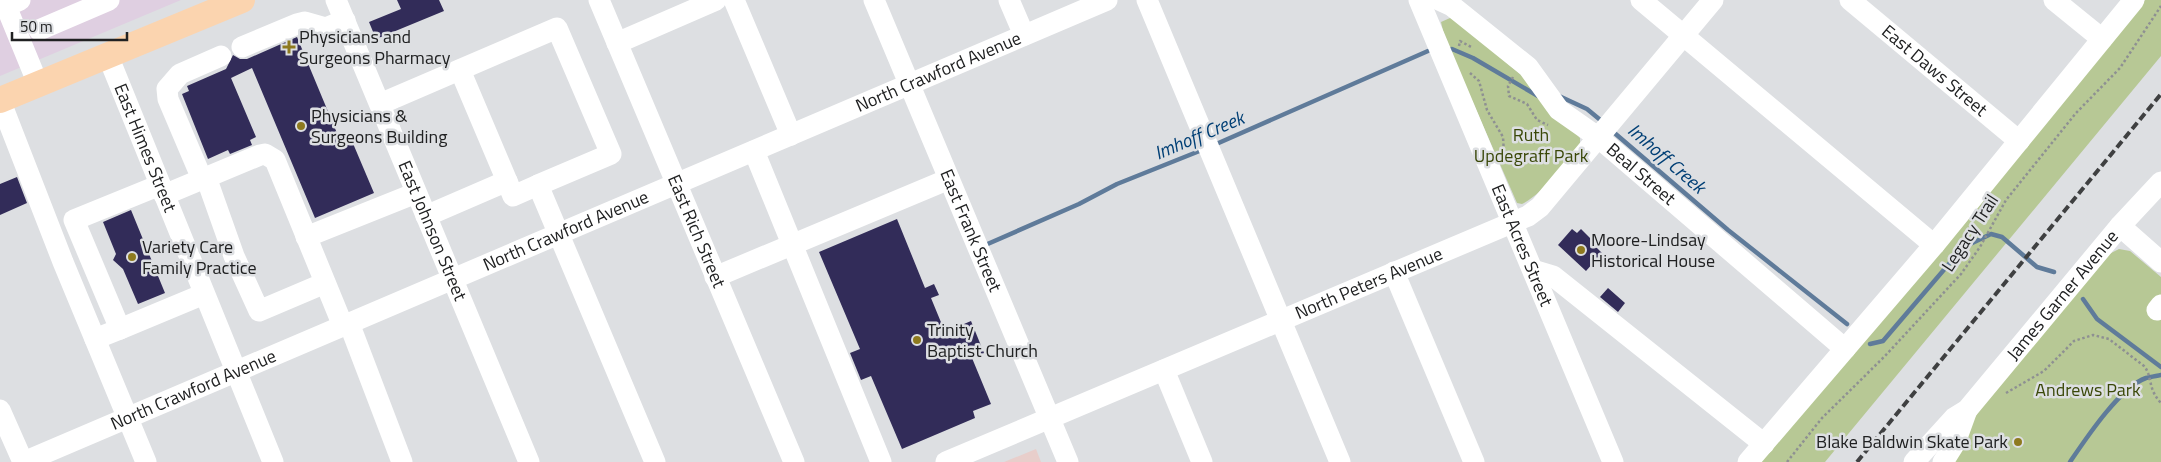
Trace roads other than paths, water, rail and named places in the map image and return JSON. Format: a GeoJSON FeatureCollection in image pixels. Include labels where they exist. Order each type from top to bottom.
{"type":"FeatureCollection","features":[{"type":"Feature","properties":{"kind":"main road"},"geometry":{"type":"LineString","coordinates":[[0,100],[242,0]]}},
{"type":"Feature","properties":{"kind":"street"},"geometry":{"type":"LineString","coordinates":[[39,30],[109,0]]}},
{"type":"Feature","properties":{"kind":"street","name":"East Johnson Street"},"geometry":{"type":"LineString","coordinates":[[336,0],[529,462]]}},
{"type":"Feature","properties":{"kind":"street"},"geometry":{"type":"LineString","coordinates":[[617,43],[716,0]]}},
{"type":"Feature","properties":{"kind":"street"},"geometry":{"type":"LineString","coordinates":[[734,0],[790,135]]}},
{"type":"Feature","properties":{"kind":"street","name":"East Frank Street"},"geometry":{"type":"LineString","coordinates":[[874,0],[1068,462]]}},
{"type":"Feature","properties":{"kind":"street"},"geometry":{"type":"LineString","coordinates":[[1009,0],[1024,35]]}},
{"type":"Feature","properties":{"kind":"street","name":"North Crawford Avenue"},"geometry":{"type":"LineString","coordinates":[[23,462],[1107,0]]}},
{"type":"Feature","properties":{"kind":"street"},"geometry":{"type":"LineString","coordinates":[[1147,0],[1340,462]]}},
{"type":"Feature","properties":{"kind":"street","name":"East Acres Street"},"geometry":{"type":"LineString","coordinates":[[1419,0],[1613,462]]}},
{"type":"Feature","properties":{"kind":"street","name":"Beal Street"},"geometry":{"type":"LineString","coordinates":[[1439,0],[1452,6],[1528,67],[1539,81],[1555,118],[1606,129],[1845,349]]}},
{"type":"Feature","properties":{"kind":"street"},"geometry":{"type":"LineString","coordinates":[[1641,0],[1934,244]]}},
{"type":"Feature","properties":{"kind":"street","name":"North Peters Avenue"},"geometry":{"type":"LineString","coordinates":[[946,462],[1513,223],[1540,207],[1713,0]]}},
{"type":"Feature","properties":{"kind":"street","name":"East Daws Street"},"geometry":{"type":"LineString","coordinates":[[1850,0],[2019,141]]}},
{"type":"Feature","properties":{"kind":"street"},"geometry":{"type":"LineString","coordinates":[[2054,0],[2102,39]]}},
{"type":"Feature","properties":{"kind":"street"},"geometry":{"type":"LineString","coordinates":[[1748,462],[1934,244],[2134,0]]}},
{"type":"Feature","properties":{"kind":"street"},"geometry":{"type":"LineString","coordinates":[[10,2],[38,84]]}},
{"type":"Feature","properties":{"kind":"street","name":"East Rich Street"},"geometry":{"type":"LineString","coordinates":[[605,2],[617,43],[794,462]]}},
{"type":"Feature","properties":{"kind":"street"},"geometry":{"type":"LineString","coordinates":[[242,47],[297,24],[305,22],[326,28],[345,20]]}},
{"type":"Feature","properties":{"kind":"street"},"geometry":{"type":"LineString","coordinates":[[380,104],[558,28],[611,154],[513,196],[460,70]]}},
{"type":"Feature","properties":{"kind":"street","name":"East Himes Street"},"geometry":{"type":"LineString","coordinates":[[108,56],[273,462]]}},
{"type":"Feature","properties":{"kind":"street"},"geometry":{"type":"LineString","coordinates":[[221,56],[180,74],[166,89],[168,98],[204,178],[234,256],[259,311],[325,283]]}},
{"type":"Feature","properties":{"kind":"street"},"geometry":{"type":"LineString","coordinates":[[0,100],[95,340],[146,462]]}},
{"type":"Feature","properties":{"kind":"street"},"geometry":{"type":"LineString","coordinates":[[754,151],[880,462]]}},
{"type":"Feature","properties":{"kind":"street"},"geometry":{"type":"LineString","coordinates":[[120,329],[74,220],[204,178],[260,155],[271,157],[275,160],[325,283],[346,324],[402,462]]}},
{"type":"Feature","properties":{"kind":"street"},"geometry":{"type":"LineString","coordinates":[[715,277],[949,179]]}},
{"type":"Feature","properties":{"kind":"street"},"geometry":{"type":"LineString","coordinates":[[426,216],[507,181]]}},
{"type":"Feature","properties":{"kind":"street","name":"James Garner Avenue"},"geometry":{"type":"LineString","coordinates":[[1914,462],[1944,428],[1966,410],[2120,226],[2161,182]]}},
{"type":"Feature","properties":{"kind":"street"},"geometry":{"type":"LineString","coordinates":[[538,185],[655,462]]}},
{"type":"Feature","properties":{"kind":"street"},"geometry":{"type":"LineString","coordinates":[[306,237],[416,193]]}},
{"type":"Feature","properties":{"kind":"street"},"geometry":{"type":"LineString","coordinates":[[2120,226],[2161,262]]}},
{"type":"Feature","properties":{"kind":"street"},"geometry":{"type":"LineString","coordinates":[[1533,270],[1553,276],[1764,444]]}},
{"type":"Feature","properties":{"kind":"street"},"geometry":{"type":"LineString","coordinates":[[1394,272],[1474,462]]}},
{"type":"Feature","properties":{"kind":"street"},"geometry":{"type":"LineString","coordinates":[[95,340],[204,294]]}},
{"type":"Feature","properties":{"kind":"street"},"geometry":{"type":"LineString","coordinates":[[1164,370],[1202,462]]}},
{"type":"Feature","properties":{"kind":"street"},"geometry":{"type":"LineString","coordinates":[[0,410],[23,462]]}},
{"type":"Feature","properties":{"kind":"street","name":"James Garner Avenue"},"geometry":{"type":"LineString","coordinates":[[1943,462],[1955,443],[1966,410]]}},
{"type":"Feature","properties":{"kind":"waterway","name":"Imhoff Creek"},"geometry":{"type":"LineString","coordinates":[[1452,49],[1473,58],[1538,96]]}},
{"type":"Feature","properties":{"kind":"waterway","name":"Imhoff Creek"},"geometry":{"type":"LineString","coordinates":[[1214,145],[1428,51]]}},
{"type":"Feature","properties":{"kind":"waterway","name":"Imhoff Creek"},"geometry":{"type":"LineString","coordinates":[[1559,96],[1587,109],[1604,123]]}},
{"type":"Feature","properties":{"kind":"waterway","name":"Imhoff Creek"},"geometry":{"type":"LineString","coordinates":[[1611,130],[1728,230],[1847,324]]}},
{"type":"Feature","properties":{"kind":"waterway","name":"Imhoff Creek"},"geometry":{"type":"LineString","coordinates":[[983,246],[1079,204],[1117,184],[1202,150]]}},
{"type":"Feature","properties":{"kind":"waterway","name":"Imhoff Creek"},"geometry":{"type":"LineString","coordinates":[[1870,344],[1883,341],[1960,251],[1991,234],[2002,237],[2037,267],[2054,272]]}},
{"type":"Feature","properties":{"kind":"waterway","name":"Imhoff Creek"},"geometry":{"type":"LineString","coordinates":[[2083,299],[2097,319],[2161,367]]}},
{"type":"Feature","properties":{"kind":"waterway"},"geometry":{"type":"LineString","coordinates":[[2070,462],[2104,415],[2125,392],[2146,378],[2161,375]]}},
{"type":"Feature","properties":{"kind":"railway"},"geometry":{"type":"LineString","coordinates":[[1857,462],[2161,94]]}},
{"type":"Feature","properties":{"kind":"place","name":"Physicians and Surgeons Pharmacy"},"geometry":{"type":"Point","coordinates":[289,47]}},
{"type":"Feature","properties":{"kind":"place","name":"Physicians & Surgeons Building"},"geometry":{"type":"Point","coordinates":[301,126]}},
{"type":"Feature","properties":{"kind":"place","name":"Moore-Lindsay Historical House"},"geometry":{"type":"Point","coordinates":[1581,250]}},
{"type":"Feature","properties":{"kind":"place","name":"Variety Care Family Practice"},"geometry":{"type":"Point","coordinates":[132,257]}},
{"type":"Feature","properties":{"kind":"place","name":"Trinity Baptist Church"},"geometry":{"type":"Point","coordinates":[917,340]}},
{"type":"Feature","properties":{"kind":"place","name":"Blake Baldwin Skate Park"},"geometry":{"type":"Point","coordinates":[2018,442]}},
{"type":"Feature","properties":{"kind":"park label","name":"Ruth Updegraff Park"},"geometry":{"type":"Point","coordinates":[1531,145]}},
{"type":"Feature","properties":{"kind":"park label","name":"Andrews Park"},"geometry":{"type":"Point","coordinates":[2088,390]}}]}
